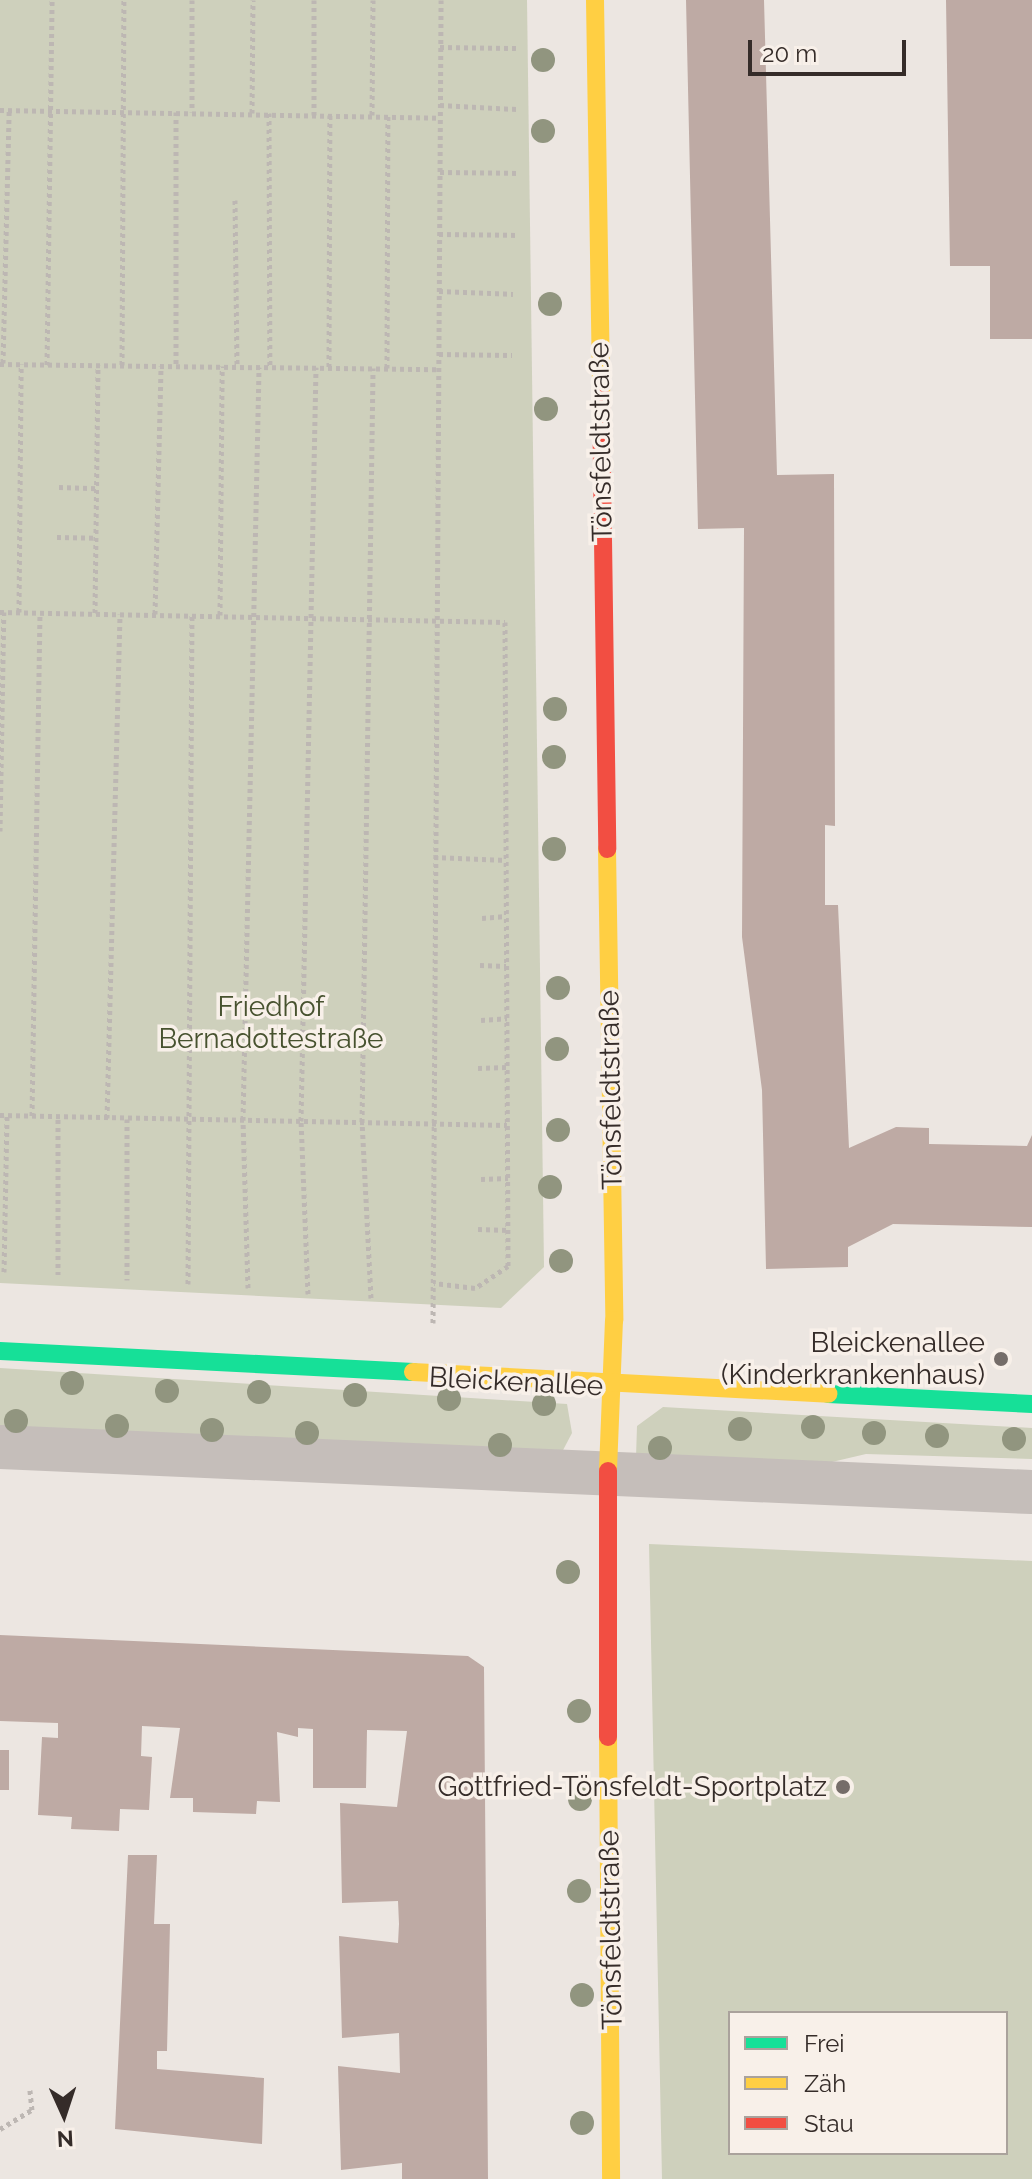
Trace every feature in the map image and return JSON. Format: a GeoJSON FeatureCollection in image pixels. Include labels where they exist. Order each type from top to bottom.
{"type":"FeatureCollection","features":[{"type":"Feature","properties":{"kind":"street","name":"Tönsfeldtstraße"},"geometry":{"type":"LineString","coordinates":[[595,0],[611,1387],[607,1473],[611,2179]]}},
{"type":"Feature","properties":{"kind":"street","name":"Bleickenallee"},"geometry":{"type":"LineString","coordinates":[[0,1351],[611,1387],[1032,1404]]}},
{"type":"Feature","properties":{"kind":"street"},"geometry":{"type":"LineString","coordinates":[[0,1447],[1032,1492]]}},
{"type":"Feature","properties":{"kind":"path"},"geometry":{"type":"LineString","coordinates":[[47,365],[52,0]]}},
{"type":"Feature","properties":{"kind":"path"},"geometry":{"type":"LineString","coordinates":[[122,365],[124,0]]}},
{"type":"Feature","properties":{"kind":"path"},"geometry":{"type":"LineString","coordinates":[[192,0],[192,112]]}},
{"type":"Feature","properties":{"kind":"path"},"geometry":{"type":"LineString","coordinates":[[252,113],[253,0]]}},
{"type":"Feature","properties":{"kind":"path"},"geometry":{"type":"LineString","coordinates":[[314,0],[314,115]]}},
{"type":"Feature","properties":{"kind":"path"},"geometry":{"type":"LineString","coordinates":[[372,115],[373,0]]}},
{"type":"Feature","properties":{"kind":"path"},"geometry":{"type":"LineString","coordinates":[[432,1302],[430,1123],[441,0]]}},
{"type":"Feature","properties":{"kind":"path"},"geometry":{"type":"LineString","coordinates":[[440,47],[516,48]]}},
{"type":"Feature","properties":{"kind":"path"},"geometry":{"type":"LineString","coordinates":[[440,105],[517,109]]}},
{"type":"Feature","properties":{"kind":"path"},"geometry":{"type":"LineString","coordinates":[[0,110],[440,118]]}},
{"type":"Feature","properties":{"kind":"path"},"geometry":{"type":"LineString","coordinates":[[9,110],[2,364],[438,369]]}},
{"type":"Feature","properties":{"kind":"path"},"geometry":{"type":"LineString","coordinates":[[176,112],[176,366]]}},
{"type":"Feature","properties":{"kind":"path"},"geometry":{"type":"LineString","coordinates":[[269,113],[270,367]]}},
{"type":"Feature","properties":{"kind":"path"},"geometry":{"type":"LineString","coordinates":[[329,367],[330,115]]}},
{"type":"Feature","properties":{"kind":"path"},"geometry":{"type":"LineString","coordinates":[[387,368],[388,115]]}},
{"type":"Feature","properties":{"kind":"path"},"geometry":{"type":"LineString","coordinates":[[440,172],[517,173]]}},
{"type":"Feature","properties":{"kind":"path"},"geometry":{"type":"LineString","coordinates":[[235,200],[237,367]]}},
{"type":"Feature","properties":{"kind":"path"},"geometry":{"type":"LineString","coordinates":[[439,234],[516,235]]}},
{"type":"Feature","properties":{"kind":"path"},"geometry":{"type":"LineString","coordinates":[[439,291],[513,294]]}},
{"type":"Feature","properties":{"kind":"path"},"geometry":{"type":"LineString","coordinates":[[439,354],[512,355]]}},
{"type":"Feature","properties":{"kind":"path"},"geometry":{"type":"LineString","coordinates":[[19,612],[21,364]]}},
{"type":"Feature","properties":{"kind":"path"},"geometry":{"type":"LineString","coordinates":[[95,613],[98,365]]}},
{"type":"Feature","properties":{"kind":"path"},"geometry":{"type":"LineString","coordinates":[[155,614],[161,366]]}},
{"type":"Feature","properties":{"kind":"path"},"geometry":{"type":"LineString","coordinates":[[220,615],[222,366]]}},
{"type":"Feature","properties":{"kind":"path"},"geometry":{"type":"LineString","coordinates":[[248,1288],[243,1120],[259,367]]}},
{"type":"Feature","properties":{"kind":"path"},"geometry":{"type":"LineString","coordinates":[[308,1294],[301,1121],[316,367]]}},
{"type":"Feature","properties":{"kind":"path"},"geometry":{"type":"LineString","coordinates":[[371,1298],[362,1122],[373,368]]}},
{"type":"Feature","properties":{"kind":"path"},"geometry":{"type":"LineString","coordinates":[[59,487],[97,488]]}},
{"type":"Feature","properties":{"kind":"path"},"geometry":{"type":"LineString","coordinates":[[57,537],[96,538]]}},
{"type":"Feature","properties":{"kind":"path"},"geometry":{"type":"LineString","coordinates":[[0,831],[2,612],[437,618],[505,622],[508,1266],[475,1288],[434,1283]]}},
{"type":"Feature","properties":{"kind":"path"},"geometry":{"type":"LineString","coordinates":[[32,1116],[40,613]]}},
{"type":"Feature","properties":{"kind":"path"},"geometry":{"type":"LineString","coordinates":[[107,1118],[120,614]]}},
{"type":"Feature","properties":{"kind":"path"},"geometry":{"type":"LineString","coordinates":[[188,1284],[185,1119],[192,615]]}},
{"type":"Feature","properties":{"kind":"path"},"geometry":{"type":"LineString","coordinates":[[434,857],[506,860]]}},
{"type":"Feature","properties":{"kind":"path"},"geometry":{"type":"LineString","coordinates":[[482,918],[506,916]]}},
{"type":"Feature","properties":{"kind":"path"},"geometry":{"type":"LineString","coordinates":[[480,965],[506,966]]}},
{"type":"Feature","properties":{"kind":"path"},"geometry":{"type":"LineString","coordinates":[[481,1020],[507,1018]]}},
{"type":"Feature","properties":{"kind":"path"},"geometry":{"type":"LineString","coordinates":[[478,1068],[507,1067]]}},
{"type":"Feature","properties":{"kind":"path"},"geometry":{"type":"LineString","coordinates":[[4,1272],[4,1116],[507,1125]]}},
{"type":"Feature","properties":{"kind":"path"},"geometry":{"type":"LineString","coordinates":[[58,1116],[58,1275]]}},
{"type":"Feature","properties":{"kind":"path"},"geometry":{"type":"LineString","coordinates":[[127,1119],[127,1280]]}},
{"type":"Feature","properties":{"kind":"path"},"geometry":{"type":"LineString","coordinates":[[481,1179],[508,1178]]}},
{"type":"Feature","properties":{"kind":"path"},"geometry":{"type":"LineString","coordinates":[[478,1229],[508,1230]]}},
{"type":"Feature","properties":{"kind":"path"},"geometry":{"type":"LineString","coordinates":[[0,2129],[32,2110],[30,2090]]}},
{"type":"Feature","properties":{"kind":"green space","name":"Friedhof Bernadottestraße"},"geometry":{"type":"Polygon","coordinates":[[[0,0],[527,0],[544,1267],[501,1308],[0,1283],[0,0]]]}},
{"type":"Feature","properties":{"kind":"green space"},"geometry":{"type":"Polygon","coordinates":[[[0,1368],[567,1404],[572,1433],[561,1454],[0,1430],[0,1368]]]}},
{"type":"Feature","properties":{"kind":"green space"},"geometry":{"type":"Polygon","coordinates":[[[663,1407],[1032,1428],[1032,1459],[866,1454],[819,1465],[636,1457],[637,1426],[663,1407]]]}},
{"type":"Feature","properties":{"kind":"green space","name":"Gottfried-Tönsfeldt-Sportplatz"},"geometry":{"type":"Polygon","coordinates":[[[649,1544],[1032,1561],[1032,2179],[662,2179],[649,1544]]]}},
{"type":"Feature","properties":{"kind":"building"},"geometry":{"type":"Polygon","coordinates":[[[686,0],[764,0],[777,475],[834,474],[835,826],[825,825],[825,905],[838,905],[849,1148],[896,1127],[929,1128],[929,1144],[1027,1146],[1032,1135],[1032,1227],[893,1224],[848,1247],[848,1267],[766,1269],[762,1090],[742,937],[744,528],[698,529],[686,0]]]}},
{"type":"Feature","properties":{"kind":"building"},"geometry":{"type":"Polygon","coordinates":[[[946,0],[1032,0],[1032,339],[990,339],[990,266],[950,266],[946,0]]]}},
{"type":"Feature","properties":{"kind":"building"},"geometry":{"type":"Polygon","coordinates":[[[0,1635],[468,1656],[484,1667],[488,2179],[402,2179],[402,2163],[341,2170],[338,2066],[400,2073],[399,2033],[342,2038],[339,1936],[398,1943],[399,1924],[398,1901],[342,1903],[340,1803],[397,1807],[407,1731],[367,1730],[366,1788],[313,1788],[313,1729],[298,1728],[298,1737],[277,1732],[280,1802],[257,1801],[256,1814],[193,1812],[193,1798],[170,1798],[180,1728],[142,1726],[141,1756],[152,1757],[149,1810],[120,1809],[119,1831],[71,1829],[72,1817],[38,1815],[42,1737],[58,1738],[58,1723],[0,1721],[0,1635]]]}},
{"type":"Feature","properties":{"kind":"building"},"geometry":{"type":"Polygon","coordinates":[[[0,1750],[9,1750],[9,1790],[0,1790],[0,1750]]]}},
{"type":"Feature","properties":{"kind":"building"},"geometry":{"type":"Polygon","coordinates":[[[128,1855],[157,1855],[154,1924],[170,1924],[167,2051],[157,2051],[157,2069],[264,2078],[262,2144],[115,2129],[128,1855]]]}},
{"type":"Feature","properties":{"kind":"traffic: fast"},"geometry":{"type":"LineString","coordinates":[[0,1351],[413,1372]]}},
{"type":"Feature","properties":{"kind":"traffic: fast"},"geometry":{"type":"LineString","coordinates":[[828,1394],[1032,1404]]}},
{"type":"Feature","properties":{"kind":"traffic: slow"},"geometry":{"type":"LineString","coordinates":[[595,0],[601,396]]}},
{"type":"Feature","properties":{"kind":"traffic: slow"},"geometry":{"type":"LineString","coordinates":[[607,849],[614,1320],[608,1471]]}},
{"type":"Feature","properties":{"kind":"traffic: slow"},"geometry":{"type":"LineString","coordinates":[[413,1372],[828,1394]]}},
{"type":"Feature","properties":{"kind":"traffic: slow"},"geometry":{"type":"LineString","coordinates":[[608,1737],[611,2179]]}},
{"type":"Feature","properties":{"kind":"traffic: jam"},"geometry":{"type":"LineString","coordinates":[[601,396],[607,849]]}},
{"type":"Feature","properties":{"kind":"traffic: jam"},"geometry":{"type":"LineString","coordinates":[[608,1471],[608,1737]]}},
{"type":"Feature","properties":{"kind":"place","name":"Bleickenallee (Kinderkrankenhaus)"},"geometry":{"type":"Point","coordinates":[1001,1359]}},
{"type":"Feature","properties":{"kind":"place","name":"Gottfried-Tönsfeldt-Sportplatz"},"geometry":{"type":"Point","coordinates":[843,1787]}}]}
